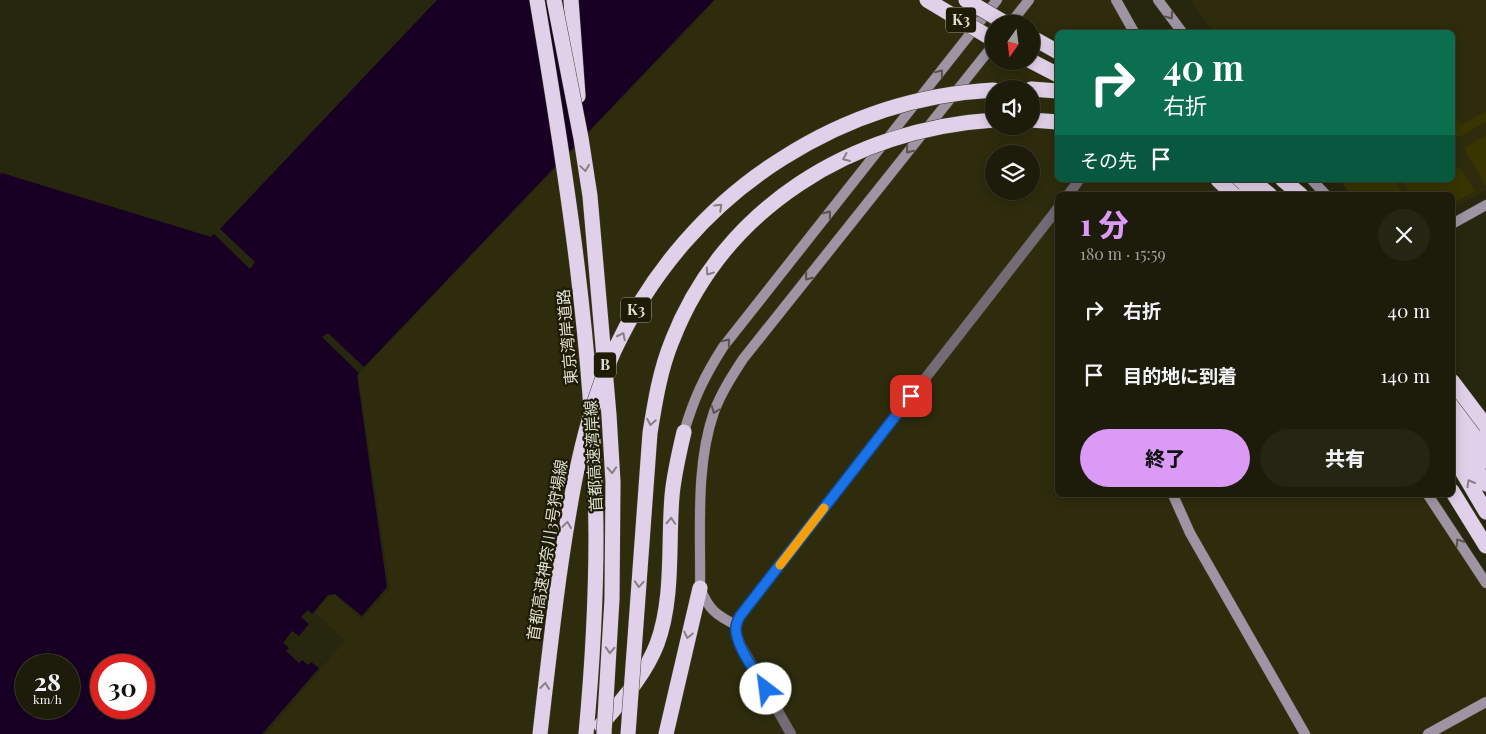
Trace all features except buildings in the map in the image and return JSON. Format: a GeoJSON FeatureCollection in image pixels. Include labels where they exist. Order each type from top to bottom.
{"type":"FeatureCollection","features":[{"type":"Feature","properties":{"kind":"highway","name":"東京湾岸道路"},"geometry":{"type":"LineString","coordinates":[[527,0],[564,236],[573,310],[583,436],[586,537],[585,597],[577,734]]}},
{"type":"Feature","properties":{"kind":"highway","name":"首都高速湾岸線"},"geometry":{"type":"LineString","coordinates":[[532,0],[569,236],[585,387],[591,539],[588,659],[582,734]]}},
{"type":"Feature","properties":{"kind":"highway","name":"東京湾岸道路"},"geometry":{"type":"LineString","coordinates":[[537,0],[574,236],[590,393],[596,537],[593,655],[586,734]]}},
{"type":"Feature","properties":{"kind":"highway","name":"首都高速湾岸線"},"geometry":{"type":"LineString","coordinates":[[554,0],[581,138],[590,196],[604,351],[613,482],[612,599],[604,734]]}},
{"type":"Feature","properties":{"kind":"highway","name":"B"},"geometry":{"type":"LineString","coordinates":[[571,0],[581,138]]}},
{"type":"Feature","properties":{"kind":"highway","name":"K3"},"geometry":{"type":"LineString","coordinates":[[927,0],[985,36]]}},
{"type":"Feature","properties":{"kind":"highway","name":"K3"},"geometry":{"type":"LineString","coordinates":[[966,0],[993,15]]}},
{"type":"Feature","properties":{"kind":"highway"},"geometry":{"type":"LineString","coordinates":[[1040,42],[1055,50]]}},
{"type":"Feature","properties":{"kind":"highway"},"geometry":{"type":"LineString","coordinates":[[1040,65],[1055,73]]}},
{"type":"Feature","properties":{"kind":"highway"},"geometry":{"type":"LineString","coordinates":[[1040,90],[1055,91]]}},
{"type":"Feature","properties":{"kind":"highway","name":"首都高速神奈川3号狩場線"},"geometry":{"type":"LineString","coordinates":[[540,734],[562,559],[578,462],[592,413],[614,352],[648,290],[680,248],[719,206],[740,188],[796,149],[834,129],[878,111],[939,96],[985,91]]}},
{"type":"Feature","properties":{"kind":"highway"},"geometry":{"type":"LineString","coordinates":[[628,734],[650,432],[656,398],[671,342],[696,291],[728,246],[745,228],[784,194],[808,177],[834,163],[890,140],[945,126],[985,121]]}},
{"type":"Feature","properties":{"kind":"highway"},"geometry":{"type":"LineString","coordinates":[[1040,121],[1055,122]]}},
{"type":"Feature","properties":{"kind":"highway"},"geometry":{"type":"LineString","coordinates":[[1222,182],[1230,192]]}},
{"type":"Feature","properties":{"kind":"highway"},"geometry":{"type":"LineString","coordinates":[[1230,182],[1245,192]]}},
{"type":"Feature","properties":{"kind":"highway"},"geometry":{"type":"LineString","coordinates":[[1254,182],[1266,192]]}},
{"type":"Feature","properties":{"kind":"highway"},"geometry":{"type":"LineString","coordinates":[[1285,182],[1297,192]]}},
{"type":"Feature","properties":{"kind":"highway"},"geometry":{"type":"LineString","coordinates":[[1455,385],[1486,426]]}},
{"type":"Feature","properties":{"kind":"highway"},"geometry":{"type":"LineString","coordinates":[[1455,391],[1486,440]]}},
{"type":"Feature","properties":{"kind":"highway"},"geometry":{"type":"LineString","coordinates":[[1455,409],[1486,461]]}},
{"type":"Feature","properties":{"kind":"highway"},"geometry":{"type":"LineString","coordinates":[[594,734],[638,680],[657,643],[662,624],[668,570],[672,495],[684,432]]}},
{"type":"Feature","properties":{"kind":"highway"},"geometry":{"type":"LineString","coordinates":[[1455,435],[1486,484]]}},
{"type":"Feature","properties":{"kind":"highway"},"geometry":{"type":"LineString","coordinates":[[1455,459],[1486,512]]}},
{"type":"Feature","properties":{"kind":"highway"},"geometry":{"type":"LineString","coordinates":[[1455,496],[1486,546]]}},
{"type":"Feature","properties":{"kind":"highway"},"geometry":{"type":"LineString","coordinates":[[666,734],[700,588]]}},
{"type":"Feature","properties":{"kind":"street"},"geometry":{"type":"LineString","coordinates":[[684,432],[692,402],[706,373],[723,347],[997,0]]}},
{"type":"Feature","properties":{"kind":"street"},"geometry":{"type":"LineString","coordinates":[[1016,15],[1029,0]]}},
{"type":"Feature","properties":{"kind":"street"},"geometry":{"type":"LineString","coordinates":[[1116,0],[1133,30]]}},
{"type":"Feature","properties":{"kind":"street"},"geometry":{"type":"LineString","coordinates":[[1158,0],[1180,30]]}},
{"type":"Feature","properties":{"kind":"street"},"geometry":{"type":"LineString","coordinates":[[736,625],[714,613],[705,601],[700,588],[702,469],[706,440],[714,411],[726,385],[743,358],[985,53]]}},
{"type":"Feature","properties":{"kind":"street"},"geometry":{"type":"LineString","coordinates":[[1314,182],[1323,192]]}},
{"type":"Feature","properties":{"kind":"street"},"geometry":{"type":"LineString","coordinates":[[1455,222],[1486,205]]}},
{"type":"Feature","properties":{"kind":"street"},"geometry":{"type":"LineString","coordinates":[[791,734],[740,644],[736,634],[736,625],[740,616],[1055,212]]}},
{"type":"Feature","properties":{"kind":"street"},"geometry":{"type":"LineString","coordinates":[[1455,378],[1486,430]]}},
{"type":"Feature","properties":{"kind":"street"},"geometry":{"type":"LineString","coordinates":[[1174,497],[1190,533],[1306,734]]}},
{"type":"Feature","properties":{"kind":"street"},"geometry":{"type":"LineString","coordinates":[[1429,497],[1486,583]]}},
{"type":"Feature","properties":{"kind":"street"},"geometry":{"type":"LineString","coordinates":[[1428,734],[1486,702]]}},
{"type":"Feature","properties":{"kind":"shaded area"},"geometry":{"type":"Polygon","coordinates":[[[437,0],[714,0],[364,367],[328,333],[322,337],[359,373],[357,375],[387,587],[362,616],[335,594],[328,595],[312,614],[308,610],[301,617],[309,624],[299,636],[292,631],[283,643],[289,648],[286,651],[299,663],[302,660],[308,665],[311,662],[319,668],[262,734],[0,734],[0,175],[2,173],[211,237],[214,234],[250,269],[255,262],[220,229],[437,0]]]}},
{"type":"Feature","properties":{"kind":"shaded area"},"geometry":{"type":"Polygon","coordinates":[[[716,0],[1118,0],[1137,30],[1055,30],[1055,182],[1230,182],[1237,192],[1055,192],[1055,497],[1429,497],[1486,587],[1486,734],[266,734],[345,640],[315,613],[329,596],[335,595],[362,619],[390,588],[358,375],[716,0]]]}},
{"type":"Feature","properties":{"kind":"shaded area"},"geometry":{"type":"Polygon","coordinates":[[[1190,0],[1486,0],[1486,190],[1455,208],[1455,192],[1347,192],[1342,182],[1455,182],[1455,30],[1212,30],[1190,0]]]}},
{"type":"Feature","properties":{"kind":"shaded area"},"geometry":{"type":"Polygon","coordinates":[[[1486,111],[1486,122],[1457,137],[1455,135],[1455,119],[1457,118],[1462,125],[1486,111]]]}},
{"type":"Feature","properties":{"kind":"shaded area"},"geometry":{"type":"Polygon","coordinates":[[[1486,135],[1486,186],[1464,148],[1486,135]]]}},
{"type":"Feature","properties":{"kind":"shaded area"},"geometry":{"type":"Polygon","coordinates":[[[1455,166],[1462,170],[1475,191],[1455,203],[1455,192],[1408,192],[1402,182],[1455,182],[1455,166]]]}},
{"type":"Feature","properties":{"kind":"shaded area"},"geometry":{"type":"Polygon","coordinates":[[[1342,182],[1396,182],[1402,192],[1348,192],[1342,182]]]}},
{"type":"Feature","properties":{"kind":"slow traffic"},"geometry":{"type":"LineString","coordinates":[[780,565],[824,508]]}},
{"type":"Feature","properties":{"kind":"route"},"geometry":{"type":"LineString","coordinates":[[766,689],[736,634],[736,625],[740,616],[911,396]]}}]}
